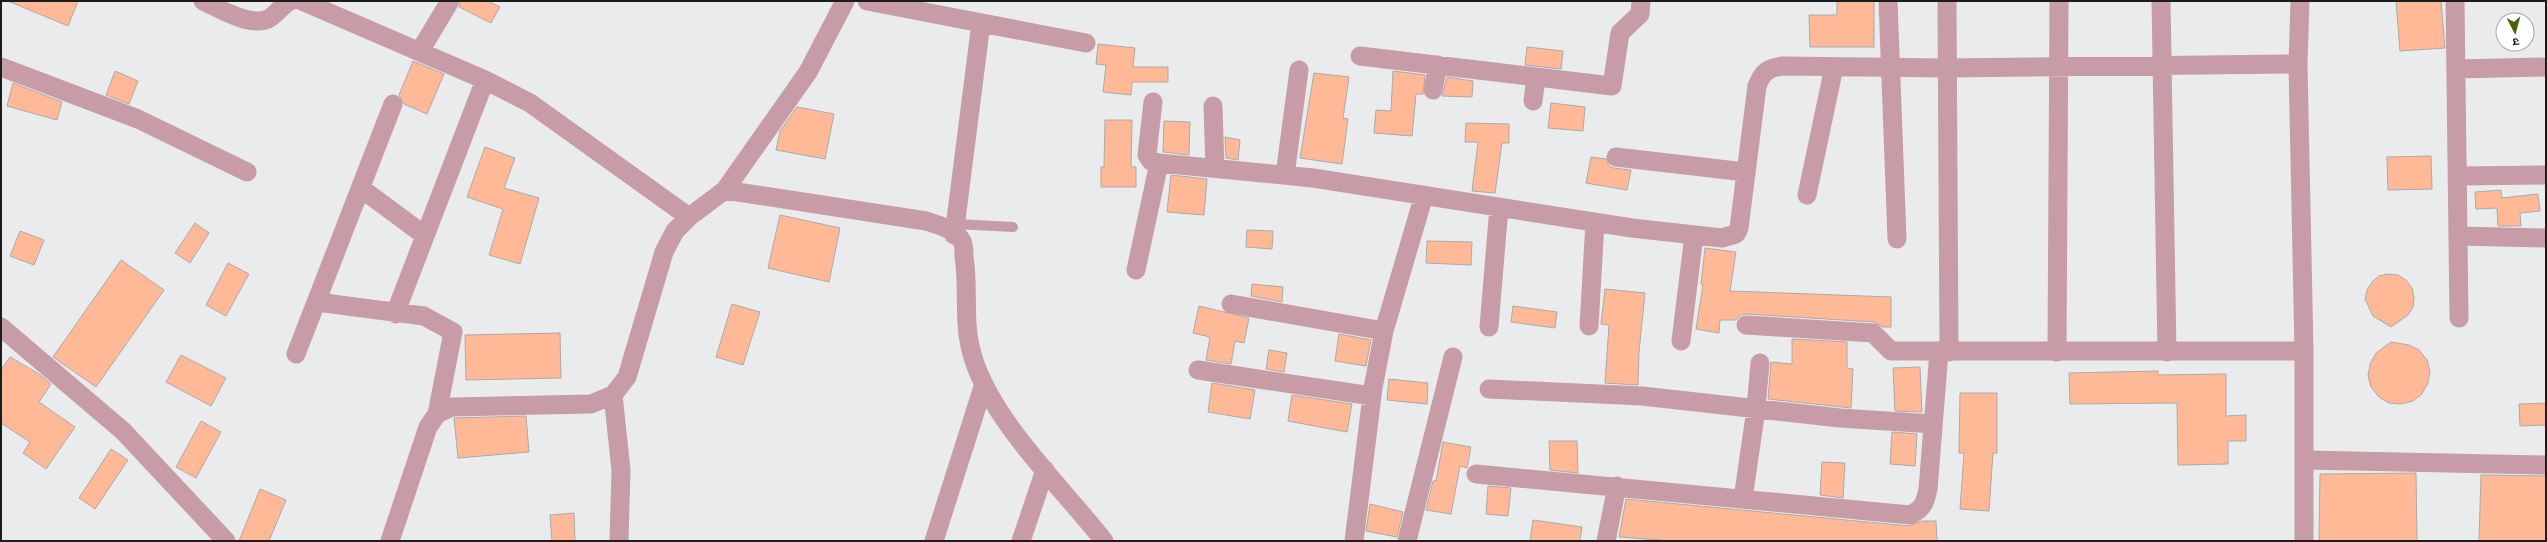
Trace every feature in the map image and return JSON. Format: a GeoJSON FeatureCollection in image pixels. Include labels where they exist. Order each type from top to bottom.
{"type":"FeatureCollection","features":[{"type":"Feature","properties":{"kind":"street"},"geometry":{"type":"LineString","coordinates":[[203,1],[249,19],[260,21],[270,18],[290,1]]}},
{"type":"Feature","properties":{"kind":"street"},"geometry":{"type":"LineString","coordinates":[[302,1],[485,80],[530,103],[689,217]]}},
{"type":"Feature","properties":{"kind":"street"},"geometry":{"type":"LineString","coordinates":[[420,51],[450,1]]}},
{"type":"Feature","properties":{"kind":"street"},"geometry":{"type":"LineString","coordinates":[[437,414],[452,407],[591,404],[613,396],[627,377],[664,252],[675,232],[689,217],[725,190],[808,72],[845,1]]}},
{"type":"Feature","properties":{"kind":"street"},"geometry":{"type":"LineString","coordinates":[[867,1],[1086,43]]}},
{"type":"Feature","properties":{"kind":"street"},"geometry":{"type":"LineString","coordinates":[[1360,56],[1612,86],[1620,33],[1640,14],[1641,1]]}},
{"type":"Feature","properties":{"kind":"street"},"geometry":{"type":"LineString","coordinates":[[1888,1],[1897,239]]}},
{"type":"Feature","properties":{"kind":"street"},"geometry":{"type":"LineString","coordinates":[[1476,474],[1617,486],[1910,515],[1920,510],[1925,504],[1933,424],[1944,352],[1947,1]]}},
{"type":"Feature","properties":{"kind":"street"},"geometry":{"type":"LineString","coordinates":[[2057,352],[2060,67],[2059,1]]}},
{"type":"Feature","properties":{"kind":"street"},"geometry":{"type":"LineString","coordinates":[[2161,1],[2167,352]]}},
{"type":"Feature","properties":{"kind":"street"},"geometry":{"type":"LineString","coordinates":[[2300,1],[2298,64],[2304,352],[2304,541]]}},
{"type":"Feature","properties":{"kind":"street"},"geometry":{"type":"LineString","coordinates":[[2455,1],[2459,318]]}},
{"type":"Feature","properties":{"kind":"street"},"geometry":{"type":"LineString","coordinates":[[981,23],[955,229],[962,241],[966,267],[966,313],[971,351],[984,384],[1006,422],[1104,541]]}},
{"type":"Feature","properties":{"kind":"street"},"geometry":{"type":"LineString","coordinates":[[1153,102],[1147,156],[1151,161],[1159,163],[1285,175],[1595,222],[1722,238],[1736,234],[1739,228],[1757,86],[1762,73],[1769,68],[1783,66],[1890,68],[2163,67],[2298,64]]}},
{"type":"Feature","properties":{"kind":"street"},"geometry":{"type":"LineString","coordinates":[[1433,90],[1438,65]]}},
{"type":"Feature","properties":{"kind":"street"},"geometry":{"type":"LineString","coordinates":[[1,67],[138,119],[247,172]]}},
{"type":"Feature","properties":{"kind":"street"},"geometry":{"type":"LineString","coordinates":[[1807,195],[1834,67]]}},
{"type":"Feature","properties":{"kind":"street"},"geometry":{"type":"LineString","coordinates":[[2456,69],[2546,67]]}},
{"type":"Feature","properties":{"kind":"street"},"geometry":{"type":"LineString","coordinates":[[1285,175],[1300,70]]}},
{"type":"Feature","properties":{"kind":"street"},"geometry":{"type":"LineString","coordinates":[[1533,101],[1536,77]]}},
{"type":"Feature","properties":{"kind":"street"},"geometry":{"type":"LineString","coordinates":[[395,314],[424,235],[485,80]]}},
{"type":"Feature","properties":{"kind":"street"},"geometry":{"type":"LineString","coordinates":[[296,354],[362,189],[393,104]]}},
{"type":"Feature","properties":{"kind":"street"},"geometry":{"type":"LineString","coordinates":[[1213,106],[1215,168]]}},
{"type":"Feature","properties":{"kind":"street"},"geometry":{"type":"LineString","coordinates":[[1616,157],[1745,172]]}},
{"type":"Feature","properties":{"kind":"street"},"geometry":{"type":"LineString","coordinates":[[1136,270],[1159,163]]}},
{"type":"Feature","properties":{"kind":"street"},"geometry":{"type":"LineString","coordinates":[[2458,176],[2546,175]]}},
{"type":"Feature","properties":{"kind":"street"},"geometry":{"type":"LineString","coordinates":[[362,189],[424,235]]}},
{"type":"Feature","properties":{"kind":"street"},"geometry":{"type":"LineString","coordinates":[[725,190],[926,221],[955,229]]}},
{"type":"Feature","properties":{"kind":"street"},"geometry":{"type":"LineString","coordinates":[[1354,541],[1372,396],[1384,331],[1424,195]]}},
{"type":"Feature","properties":{"kind":"street"},"geometry":{"type":"LineString","coordinates":[[1489,327],[1499,207]]}},
{"type":"Feature","properties":{"kind":"street"},"geometry":{"type":"LineString","coordinates":[[1589,326],[1595,222]]}},
{"type":"Feature","properties":{"kind":"street"},"geometry":{"type":"LineString","coordinates":[[1681,341],[1694,235]]}},
{"type":"Feature","properties":{"kind":"street"},"geometry":{"type":"LineString","coordinates":[[2458,236],[2546,238]]}},
{"type":"Feature","properties":{"kind":"street"},"geometry":{"type":"LineString","coordinates":[[317,302],[395,314],[424,316],[453,332],[437,414],[428,427],[390,541]]}},
{"type":"Feature","properties":{"kind":"street"},"geometry":{"type":"LineString","coordinates":[[1231,304],[1384,331]]}},
{"type":"Feature","properties":{"kind":"street"},"geometry":{"type":"LineString","coordinates":[[1746,325],[1873,332],[1891,351],[2304,352]]}},
{"type":"Feature","properties":{"kind":"street"},"geometry":{"type":"LineString","coordinates":[[1,327],[123,431],[226,541]]}},
{"type":"Feature","properties":{"kind":"street"},"geometry":{"type":"LineString","coordinates":[[1407,541],[1453,358]]}},
{"type":"Feature","properties":{"kind":"street"},"geometry":{"type":"LineString","coordinates":[[1743,498],[1756,409],[1760,363]]}},
{"type":"Feature","properties":{"kind":"street"},"geometry":{"type":"LineString","coordinates":[[1198,370],[1372,396]]}},
{"type":"Feature","properties":{"kind":"street"},"geometry":{"type":"LineString","coordinates":[[934,541],[984,384]]}},
{"type":"Feature","properties":{"kind":"street"},"geometry":{"type":"LineString","coordinates":[[1489,389],[1642,396],[1756,409],[1933,424]]}},
{"type":"Feature","properties":{"kind":"street"},"geometry":{"type":"LineString","coordinates":[[613,396],[621,470],[619,541]]}},
{"type":"Feature","properties":{"kind":"street"},"geometry":{"type":"LineString","coordinates":[[2305,460],[2546,465]]}},
{"type":"Feature","properties":{"kind":"street"},"geometry":{"type":"LineString","coordinates":[[1021,541],[1045,470]]}},
{"type":"Feature","properties":{"kind":"street"},"geometry":{"type":"LineString","coordinates":[[1606,541],[1617,486]]}},
{"type":"Feature","properties":{"kind":"lane"},"geometry":{"type":"LineString","coordinates":[[955,229],[1013,227]]}},
{"type":"Feature","properties":{"kind":"building"},"geometry":{"type":"Polygon","coordinates":[[[8,1],[78,1],[68,26],[8,1]]]}},
{"type":"Feature","properties":{"kind":"building"},"geometry":{"type":"Polygon","coordinates":[[[461,1],[488,1],[500,7],[491,23],[459,7],[461,1]]]}},
{"type":"Feature","properties":{"kind":"building"},"geometry":{"type":"Polygon","coordinates":[[[1837,1],[1874,1],[1874,47],[1810,47],[1809,15],[1837,15],[1837,1]]]}},
{"type":"Feature","properties":{"kind":"building"},"geometry":{"type":"Polygon","coordinates":[[[2396,1],[2441,1],[2445,48],[2400,51],[2396,1]]]}},
{"type":"Feature","properties":{"kind":"building"},"geometry":{"type":"Polygon","coordinates":[[[1098,44],[1135,48],[1133,67],[1168,67],[1168,82],[1132,82],[1131,95],[1103,92],[1106,65],[1096,64],[1098,44]]]}},
{"type":"Feature","properties":{"kind":"building"},"geometry":{"type":"Polygon","coordinates":[[[1527,47],[1563,51],[1561,69],[1525,65],[1527,47]]]}},
{"type":"Feature","properties":{"kind":"building"},"geometry":{"type":"Polygon","coordinates":[[[413,61],[444,74],[427,114],[404,104],[399,95],[413,61]]]}},
{"type":"Feature","properties":{"kind":"building"},"geometry":{"type":"Polygon","coordinates":[[[115,71],[138,81],[129,104],[106,95],[115,71]]]}},
{"type":"Feature","properties":{"kind":"building"},"geometry":{"type":"Polygon","coordinates":[[[1393,71],[1425,75],[1423,94],[1416,94],[1412,136],[1374,133],[1376,110],[1391,111],[1393,71]]]}},
{"type":"Feature","properties":{"kind":"building"},"geometry":{"type":"Polygon","coordinates":[[[1314,73],[1349,77],[1343,118],[1348,119],[1342,164],[1300,158],[1314,73]]]}},
{"type":"Feature","properties":{"kind":"building"},"geometry":{"type":"Polygon","coordinates":[[[1447,77],[1473,81],[1472,97],[1442,96],[1447,77]]]}},
{"type":"Feature","properties":{"kind":"building"},"geometry":{"type":"Polygon","coordinates":[[[13,83],[62,102],[57,120],[7,106],[13,83]]]}},
{"type":"Feature","properties":{"kind":"building"},"geometry":{"type":"Polygon","coordinates":[[[1551,103],[1585,107],[1583,131],[1548,128],[1551,103]]]}},
{"type":"Feature","properties":{"kind":"building"},"geometry":{"type":"Polygon","coordinates":[[[797,107],[834,114],[825,159],[776,150],[780,131],[797,107]]]}},
{"type":"Feature","properties":{"kind":"building"},"geometry":{"type":"Polygon","coordinates":[[[1105,120],[1132,120],[1131,167],[1136,167],[1136,187],[1101,187],[1101,167],[1104,167],[1105,120]]]}},
{"type":"Feature","properties":{"kind":"building"},"geometry":{"type":"Polygon","coordinates":[[[1164,121],[1190,122],[1189,155],[1163,152],[1164,121]]]}},
{"type":"Feature","properties":{"kind":"building"},"geometry":{"type":"Polygon","coordinates":[[[1466,123],[1509,124],[1509,143],[1502,143],[1495,193],[1472,191],[1478,142],[1465,142],[1466,123]]]}},
{"type":"Feature","properties":{"kind":"building"},"geometry":{"type":"Polygon","coordinates":[[[1225,137],[1240,140],[1238,160],[1226,158],[1225,137]]]}},
{"type":"Feature","properties":{"kind":"building"},"geometry":{"type":"Polygon","coordinates":[[[485,147],[515,158],[504,188],[539,198],[520,264],[489,255],[503,209],[467,197],[485,147]]]}},
{"type":"Feature","properties":{"kind":"building"},"geometry":{"type":"Polygon","coordinates":[[[2431,156],[2432,189],[2388,190],[2387,157],[2431,156]]]}},
{"type":"Feature","properties":{"kind":"building"},"geometry":{"type":"Polygon","coordinates":[[[1591,157],[1606,159],[1609,166],[1614,168],[1631,170],[1627,190],[1586,183],[1591,157]]]}},
{"type":"Feature","properties":{"kind":"building"},"geometry":{"type":"Polygon","coordinates":[[[1171,175],[1207,179],[1204,215],[1167,212],[1171,175]]]}},
{"type":"Feature","properties":{"kind":"building"},"geometry":{"type":"Polygon","coordinates":[[[2501,190],[2502,198],[2538,194],[2540,211],[2520,213],[2521,226],[2498,226],[2497,208],[2476,209],[2475,192],[2501,190]]]}},
{"type":"Feature","properties":{"kind":"building"},"geometry":{"type":"Polygon","coordinates":[[[780,215],[840,228],[829,282],[768,268],[780,215]]]}},
{"type":"Feature","properties":{"kind":"building"},"geometry":{"type":"Polygon","coordinates":[[[195,223],[209,233],[190,263],[175,253],[195,223]]]}},
{"type":"Feature","properties":{"kind":"building"},"geometry":{"type":"Polygon","coordinates":[[[1247,230],[1273,231],[1272,249],[1246,247],[1247,230]]]}},
{"type":"Feature","properties":{"kind":"building"},"geometry":{"type":"Polygon","coordinates":[[[20,231],[44,240],[34,265],[10,256],[20,231]]]}},
{"type":"Feature","properties":{"kind":"building"},"geometry":{"type":"Polygon","coordinates":[[[1427,241],[1472,242],[1471,265],[1426,263],[1427,241]]]}},
{"type":"Feature","properties":{"kind":"building"},"geometry":{"type":"Polygon","coordinates":[[[1705,248],[1736,252],[1730,291],[1891,297],[1891,327],[1883,327],[1874,322],[1747,314],[1741,315],[1736,320],[1720,320],[1719,333],[1696,329],[1703,285],[1701,284],[1705,248]]]}},
{"type":"Feature","properties":{"kind":"building"},"geometry":{"type":"Polygon","coordinates":[[[121,260],[164,290],[96,387],[53,357],[121,260]]]}},
{"type":"Feature","properties":{"kind":"building"},"geometry":{"type":"Polygon","coordinates":[[[228,263],[249,274],[226,316],[206,305],[228,263]]]}},
{"type":"Feature","properties":{"kind":"building"},"geometry":{"type":"Polygon","coordinates":[[[2388,274],[2398,275],[2406,280],[2412,288],[2414,297],[2413,307],[2408,315],[2391,327],[2373,316],[2365,299],[2367,290],[2372,282],[2379,276],[2388,274]]]}},
{"type":"Feature","properties":{"kind":"building"},"geometry":{"type":"Polygon","coordinates":[[[1252,284],[1283,287],[1282,302],[1251,296],[1252,284]]]}},
{"type":"Feature","properties":{"kind":"building"},"geometry":{"type":"Polygon","coordinates":[[[1605,289],[1645,293],[1639,352],[1638,385],[1605,383],[1609,325],[1601,324],[1605,289]]]}},
{"type":"Feature","properties":{"kind":"building"},"geometry":{"type":"Polygon","coordinates":[[[732,304],[760,312],[743,365],[716,357],[732,304]]]}},
{"type":"Feature","properties":{"kind":"building"},"geometry":{"type":"Polygon","coordinates":[[[1199,306],[1249,318],[1244,343],[1235,341],[1231,364],[1206,360],[1210,337],[1193,333],[1199,306]]]}},
{"type":"Feature","properties":{"kind":"building"},"geometry":{"type":"Polygon","coordinates":[[[1513,306],[1557,312],[1555,328],[1511,322],[1513,306]]]}},
{"type":"Feature","properties":{"kind":"building"},"geometry":{"type":"Polygon","coordinates":[[[560,333],[561,378],[466,380],[465,335],[560,333]]]}},
{"type":"Feature","properties":{"kind":"building"},"geometry":{"type":"Polygon","coordinates":[[[1339,334],[1371,340],[1366,366],[1335,361],[1339,334]]]}},
{"type":"Feature","properties":{"kind":"building"},"geometry":{"type":"Polygon","coordinates":[[[1792,339],[1847,342],[1847,368],[1853,369],[1851,408],[1768,399],[1771,362],[1792,364],[1792,339]]]}},
{"type":"Feature","properties":{"kind":"building"},"geometry":{"type":"Polygon","coordinates":[[[2391,342],[2409,345],[2419,350],[2427,360],[2430,372],[2428,383],[2422,394],[2413,401],[2401,404],[2389,403],[2379,397],[2371,387],[2368,376],[2370,364],[2376,353],[2391,342]]]}},
{"type":"Feature","properties":{"kind":"building"},"geometry":{"type":"Polygon","coordinates":[[[1269,350],[1287,353],[1284,372],[1266,369],[1269,350]]]}},
{"type":"Feature","properties":{"kind":"building"},"geometry":{"type":"Polygon","coordinates":[[[181,355],[226,378],[211,406],[166,382],[181,355]]]}},
{"type":"Feature","properties":{"kind":"building"},"geometry":{"type":"Polygon","coordinates":[[[10,357],[39,374],[51,384],[39,402],[75,427],[46,469],[23,453],[30,442],[1,423],[1,370],[10,357]]]}},
{"type":"Feature","properties":{"kind":"building"},"geometry":{"type":"Polygon","coordinates":[[[1920,367],[1922,412],[1895,411],[1893,368],[1920,367]]]}},
{"type":"Feature","properties":{"kind":"building"},"geometry":{"type":"Polygon","coordinates":[[[2158,371],[2158,375],[2226,374],[2226,416],[2246,415],[2246,441],[2228,441],[2228,464],[2178,465],[2177,403],[2070,404],[2069,373],[2158,371]]]}},
{"type":"Feature","properties":{"kind":"building"},"geometry":{"type":"Polygon","coordinates":[[[1389,379],[1428,383],[1427,404],[1387,400],[1389,379]]]}},
{"type":"Feature","properties":{"kind":"building"},"geometry":{"type":"Polygon","coordinates":[[[1212,383],[1255,390],[1250,419],[1208,412],[1212,383]]]}},
{"type":"Feature","properties":{"kind":"building"},"geometry":{"type":"Polygon","coordinates":[[[1960,393],[1997,393],[1997,453],[1993,453],[1989,511],[1960,509],[1964,453],[1959,453],[1960,393]]]}},
{"type":"Feature","properties":{"kind":"building"},"geometry":{"type":"Polygon","coordinates":[[[1292,395],[1352,404],[1347,432],[1288,421],[1292,395]]]}},
{"type":"Feature","properties":{"kind":"building"},"geometry":{"type":"Polygon","coordinates":[[[2546,403],[2546,425],[2520,426],[2519,404],[2546,403]]]}},
{"type":"Feature","properties":{"kind":"building"},"geometry":{"type":"Polygon","coordinates":[[[526,416],[529,452],[458,458],[454,418],[526,416]]]}},
{"type":"Feature","properties":{"kind":"building"},"geometry":{"type":"Polygon","coordinates":[[[201,421],[221,432],[196,478],[176,467],[201,421]]]}},
{"type":"Feature","properties":{"kind":"building"},"geometry":{"type":"Polygon","coordinates":[[[1892,432],[1917,434],[1915,466],[1890,464],[1892,432]]]}},
{"type":"Feature","properties":{"kind":"building"},"geometry":{"type":"Polygon","coordinates":[[[1549,441],[1577,441],[1578,473],[1550,470],[1549,441]]]}},
{"type":"Feature","properties":{"kind":"building"},"geometry":{"type":"Polygon","coordinates":[[[1443,442],[1471,447],[1467,468],[1460,466],[1451,514],[1426,510],[1433,481],[1436,481],[1443,442]]]}},
{"type":"Feature","properties":{"kind":"building"},"geometry":{"type":"Polygon","coordinates":[[[111,449],[128,460],[95,509],[79,498],[111,449]]]}},
{"type":"Feature","properties":{"kind":"building"},"geometry":{"type":"Polygon","coordinates":[[[1822,462],[1845,463],[1843,498],[1820,495],[1822,462]]]}},
{"type":"Feature","properties":{"kind":"building"},"geometry":{"type":"Polygon","coordinates":[[[2416,473],[2417,541],[2319,541],[2320,474],[2416,473]]]}},
{"type":"Feature","properties":{"kind":"building"},"geometry":{"type":"Polygon","coordinates":[[[2481,475],[2546,476],[2546,541],[2479,541],[2481,475]]]}},
{"type":"Feature","properties":{"kind":"building"},"geometry":{"type":"Polygon","coordinates":[[[1488,486],[1511,488],[1508,516],[1486,514],[1488,486]]]}},
{"type":"Feature","properties":{"kind":"building"},"geometry":{"type":"Polygon","coordinates":[[[260,489],[286,500],[269,541],[239,541],[260,489]]]}},
{"type":"Feature","properties":{"kind":"building"},"geometry":{"type":"Polygon","coordinates":[[[1626,499],[1909,526],[1922,521],[1936,521],[1937,541],[1672,541],[1619,537],[1626,499]]]}},
{"type":"Feature","properties":{"kind":"building"},"geometry":{"type":"Polygon","coordinates":[[[1370,504],[1403,512],[1397,537],[1366,531],[1370,504]]]}},
{"type":"Feature","properties":{"kind":"building"},"geometry":{"type":"Polygon","coordinates":[[[574,513],[575,541],[552,541],[550,515],[574,513]]]}},
{"type":"Feature","properties":{"kind":"building"},"geometry":{"type":"Polygon","coordinates":[[[1533,520],[1582,527],[1580,541],[1530,541],[1533,520]]]}}]}
